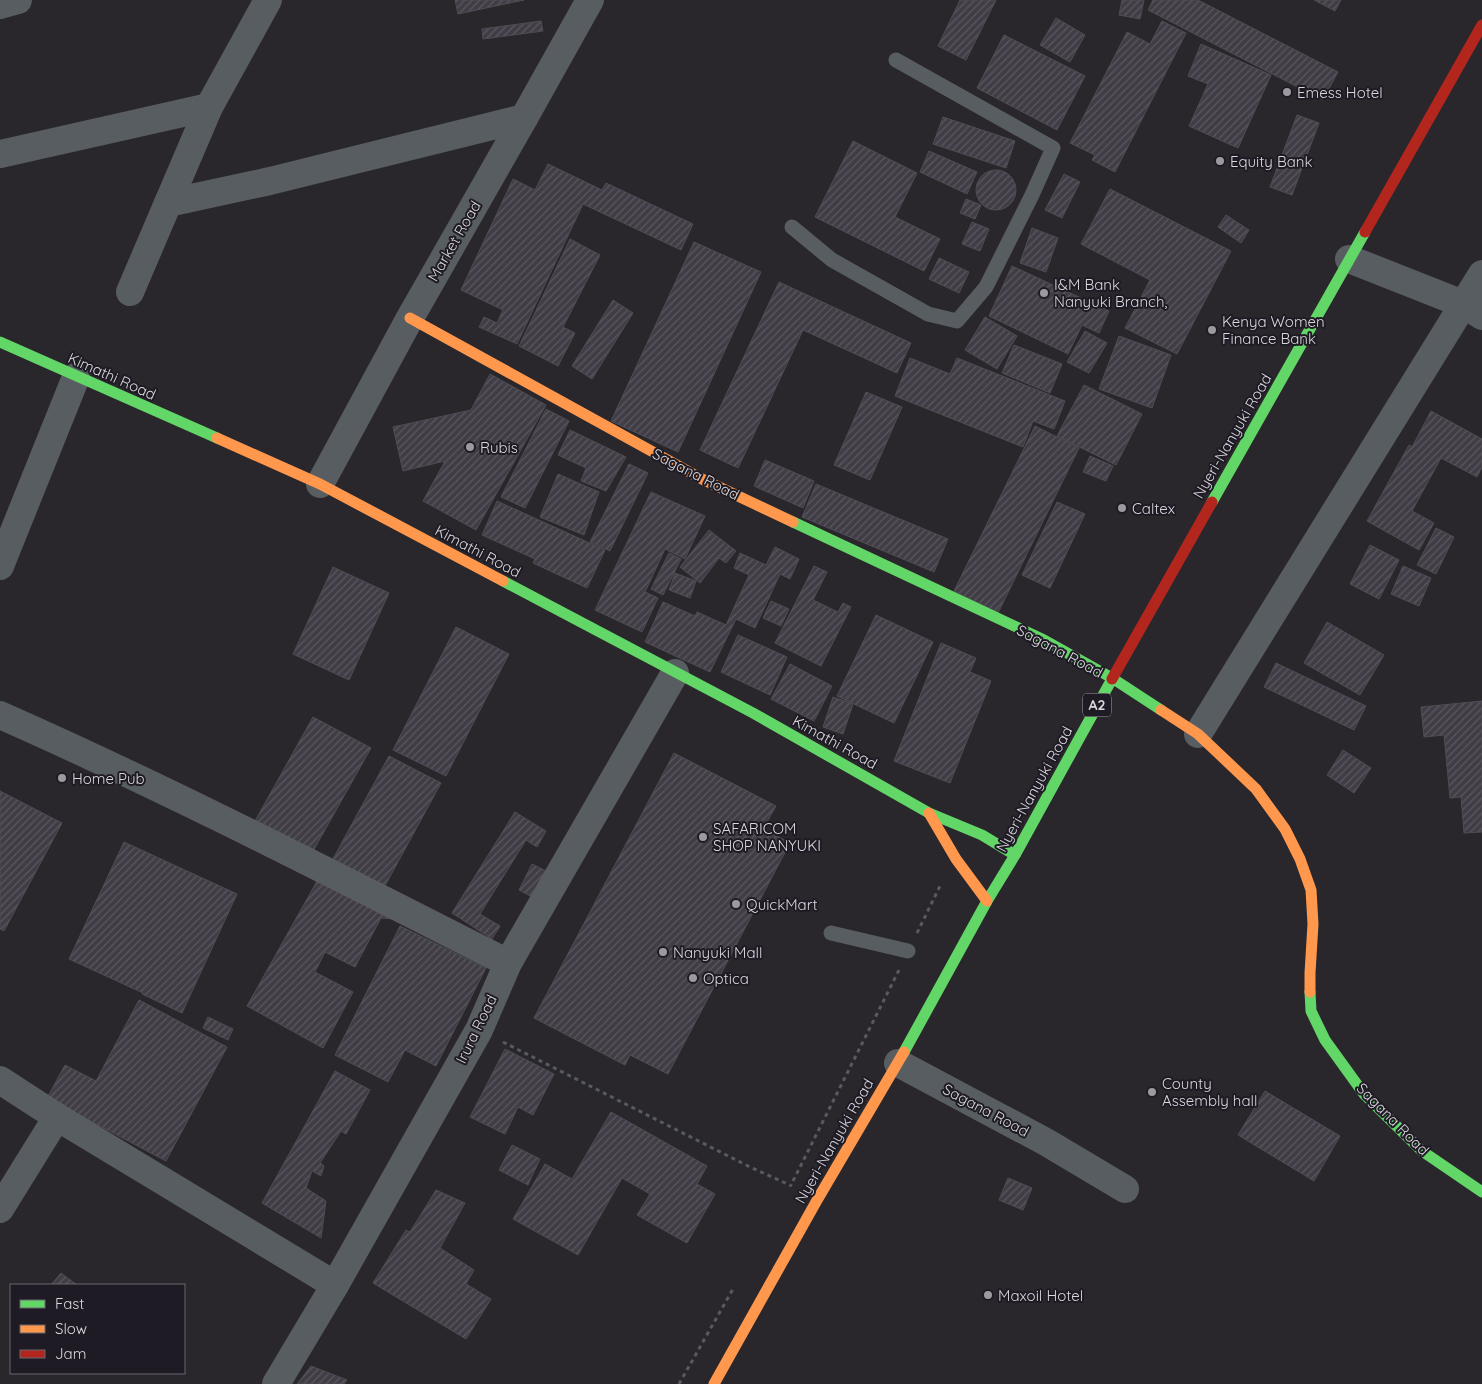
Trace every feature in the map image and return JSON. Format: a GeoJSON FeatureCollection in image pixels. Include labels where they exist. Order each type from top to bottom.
{"type":"FeatureCollection","features":[{"type":"Feature","properties":{"kind":"main road","name":"Nyeri-Nanyuki Road"},"geometry":{"type":"LineString","coordinates":[[716,1379],[816,1202],[898,1063],[1112,678],[1482,25]]}},
{"type":"Feature","properties":{"kind":"main road","name":"Sagana Road"},"geometry":{"type":"LineString","coordinates":[[410,318],[702,479],[1044,640],[1112,678],[1198,734],[1256,789],[1285,829],[1300,859],[1311,890],[1313,924],[1310,973],[1311,1011],[1324,1040],[1364,1094],[1422,1151],[1482,1192]]}},
{"type":"Feature","properties":{"kind":"main road","name":"Kimathi Road"},"geometry":{"type":"LineString","coordinates":[[0,342],[320,484],[762,718],[929,813],[982,835],[1015,855]]}},
{"type":"Feature","properties":{"kind":"main road"},"geometry":{"type":"LineString","coordinates":[[929,813],[938,833],[961,868],[987,901]]}},
{"type":"Feature","properties":{"kind":"street"},"geometry":{"type":"LineString","coordinates":[[0,5],[18,0]]}},
{"type":"Feature","properties":{"kind":"street"},"geometry":{"type":"LineString","coordinates":[[130,292],[209,107],[268,0]]}},
{"type":"Feature","properties":{"kind":"street","name":"Market Road"},"geometry":{"type":"LineString","coordinates":[[320,484],[410,318],[590,0]]}},
{"type":"Feature","properties":{"kind":"street"},"geometry":{"type":"LineString","coordinates":[[0,154],[209,107]]}},
{"type":"Feature","properties":{"kind":"street"},"geometry":{"type":"LineString","coordinates":[[168,203],[270,181],[524,118]]}},
{"type":"Feature","properties":{"kind":"street"},"geometry":{"type":"LineString","coordinates":[[1349,259],[1472,310]]}},
{"type":"Feature","properties":{"kind":"street"},"geometry":{"type":"LineString","coordinates":[[1198,734],[1472,310],[1482,274]]}},
{"type":"Feature","properties":{"kind":"street"},"geometry":{"type":"LineString","coordinates":[[0,566],[76,377]]}},
{"type":"Feature","properties":{"kind":"street","name":"Irura Road"},"geometry":{"type":"LineString","coordinates":[[276,1384],[335,1286],[479,1030],[508,963],[674,673]]}},
{"type":"Feature","properties":{"kind":"street"},"geometry":{"type":"LineString","coordinates":[[0,715],[235,825],[508,963]]}},
{"type":"Feature","properties":{"kind":"street","name":"Sagana Road"},"geometry":{"type":"LineString","coordinates":[[898,1063],[1046,1142],[1125,1189]]}},
{"type":"Feature","properties":{"kind":"street"},"geometry":{"type":"LineString","coordinates":[[0,1080],[57,1117],[335,1286]]}},
{"type":"Feature","properties":{"kind":"street"},"geometry":{"type":"LineString","coordinates":[[0,1208],[57,1117]]}},
{"type":"Feature","properties":{"kind":"lane"},"geometry":{"type":"LineString","coordinates":[[792,227],[832,260],[928,314],[957,321],[986,288],[1032,196],[1053,148],[896,60]]}},
{"type":"Feature","properties":{"kind":"lane"},"geometry":{"type":"LineString","coordinates":[[831,933],[908,951]]}},
{"type":"Feature","properties":{"kind":"lane"},"geometry":{"type":"LineString","coordinates":[[716,1379],[735,1384]]}},
{"type":"Feature","properties":{"kind":"path"},"geometry":{"type":"LineString","coordinates":[[791,1186],[940,886],[937,878]]}},
{"type":"Feature","properties":{"kind":"path"},"geometry":{"type":"LineString","coordinates":[[479,1030],[741,1163],[791,1186],[816,1202]]}},
{"type":"Feature","properties":{"kind":"building"},"geometry":{"type":"Polygon","coordinates":[[[455,0],[524,0],[458,14],[455,0]]]}},
{"type":"Feature","properties":{"kind":"building"},"geometry":{"type":"Polygon","coordinates":[[[960,0],[996,0],[966,60],[938,46],[960,0]]]}},
{"type":"Feature","properties":{"kind":"building"},"geometry":{"type":"Polygon","coordinates":[[[1122,0],[1144,0],[1140,19],[1119,15],[1122,0]]]}},
{"type":"Feature","properties":{"kind":"building"},"geometry":{"type":"Polygon","coordinates":[[[1153,0],[1198,0],[1338,72],[1323,100],[1148,10],[1153,0]]]}},
{"type":"Feature","properties":{"kind":"building"},"geometry":{"type":"Polygon","coordinates":[[[1314,0],[1341,0],[1335,11],[1314,0]]]}},
{"type":"Feature","properties":{"kind":"building"},"geometry":{"type":"Polygon","coordinates":[[[1056,18],[1085,35],[1070,62],[1040,45],[1056,18]]]}},
{"type":"Feature","properties":{"kind":"building"},"geometry":{"type":"Polygon","coordinates":[[[541,21],[543,31],[483,39],[482,29],[541,21]]]}},
{"type":"Feature","properties":{"kind":"building"},"geometry":{"type":"Polygon","coordinates":[[[1162,21],[1186,33],[1115,172],[1092,160],[1095,155],[1070,143],[1127,32],[1150,44],[1162,21]]]}},
{"type":"Feature","properties":{"kind":"building"},"geometry":{"type":"Polygon","coordinates":[[[1004,35],[1085,76],[1057,130],[977,88],[1004,35]]]}},
{"type":"Feature","properties":{"kind":"building"},"geometry":{"type":"Polygon","coordinates":[[[1201,44],[1271,75],[1238,148],[1189,126],[1208,84],[1188,76],[1201,44]]]}},
{"type":"Feature","properties":{"kind":"building"},"geometry":{"type":"Polygon","coordinates":[[[1297,115],[1319,123],[1292,195],[1270,187],[1297,115]]]}},
{"type":"Feature","properties":{"kind":"building"},"geometry":{"type":"Polygon","coordinates":[[[943,117],[1015,141],[1006,168],[933,144],[943,117]]]}},
{"type":"Feature","properties":{"kind":"building"},"geometry":{"type":"Polygon","coordinates":[[[853,141],[917,173],[895,217],[940,239],[924,271],[815,217],[853,141]]]}},
{"type":"Feature","properties":{"kind":"building"},"geometry":{"type":"Polygon","coordinates":[[[929,151],[977,172],[967,194],[920,172],[929,151]]]}},
{"type":"Feature","properties":{"kind":"building"},"geometry":{"type":"Polygon","coordinates":[[[548,164],[602,190],[606,183],[693,224],[681,250],[583,204],[517,344],[479,327],[484,317],[497,323],[503,310],[461,290],[513,179],[535,190],[548,164]]]}},
{"type":"Feature","properties":{"kind":"building"},"geometry":{"type":"Polygon","coordinates":[[[996,170],[1010,176],[1016,190],[1010,204],[996,210],[982,204],[976,190],[982,176],[996,170]]]}},
{"type":"Feature","properties":{"kind":"building"},"geometry":{"type":"Polygon","coordinates":[[[1064,174],[1080,182],[1062,218],[1045,210],[1064,174]]]}},
{"type":"Feature","properties":{"kind":"building"},"geometry":{"type":"Polygon","coordinates":[[[1110,189],[1231,251],[1177,354],[1125,328],[1150,280],[1081,244],[1110,189]]]}},
{"type":"Feature","properties":{"kind":"building"},"geometry":{"type":"Polygon","coordinates":[[[966,199],[981,205],[975,219],[960,213],[966,199]]]}},
{"type":"Feature","properties":{"kind":"building"},"geometry":{"type":"Polygon","coordinates":[[[1226,215],[1249,230],[1241,243],[1218,227],[1226,215]]]}},
{"type":"Feature","properties":{"kind":"building"},"geometry":{"type":"Polygon","coordinates":[[[972,222],[989,229],[980,251],[962,244],[972,222]]]}},
{"type":"Feature","properties":{"kind":"building"},"geometry":{"type":"Polygon","coordinates":[[[1032,228],[1058,238],[1046,272],[1020,263],[1032,228]]]}},
{"type":"Feature","properties":{"kind":"building"},"geometry":{"type":"Polygon","coordinates":[[[570,239],[600,255],[563,327],[575,333],[558,366],[519,346],[570,239]]]}},
{"type":"Feature","properties":{"kind":"building"},"geometry":{"type":"Polygon","coordinates":[[[694,242],[761,272],[678,452],[611,421],[694,242]]]}},
{"type":"Feature","properties":{"kind":"building"},"geometry":{"type":"Polygon","coordinates":[[[939,258],[969,272],[959,293],[929,279],[939,258]]]}},
{"type":"Feature","properties":{"kind":"building"},"geometry":{"type":"Polygon","coordinates":[[[1012,266],[1109,311],[1099,333],[1082,325],[1068,354],[989,316],[1012,266]]]}},
{"type":"Feature","properties":{"kind":"building"},"geometry":{"type":"Polygon","coordinates":[[[779,282],[911,343],[897,373],[803,330],[738,468],[700,450],[779,282]]]}},
{"type":"Feature","properties":{"kind":"building"},"geometry":{"type":"Polygon","coordinates":[[[613,300],[633,313],[592,379],[572,366],[613,300]]]}},
{"type":"Feature","properties":{"kind":"building"},"geometry":{"type":"Polygon","coordinates":[[[985,317],[1017,336],[997,369],[965,350],[985,317]]]}},
{"type":"Feature","properties":{"kind":"building"},"geometry":{"type":"Polygon","coordinates":[[[1085,331],[1107,343],[1089,373],[1067,362],[1085,331]]]}},
{"type":"Feature","properties":{"kind":"building"},"geometry":{"type":"Polygon","coordinates":[[[1119,336],[1171,355],[1152,408],[1099,389],[1119,336]]]}},
{"type":"Feature","properties":{"kind":"building"},"geometry":{"type":"Polygon","coordinates":[[[1014,345],[1062,364],[1050,393],[1002,373],[1014,345]]]}},
{"type":"Feature","properties":{"kind":"building"},"geometry":{"type":"Polygon","coordinates":[[[910,358],[950,374],[957,358],[1065,401],[1054,429],[1033,421],[1023,447],[895,396],[910,358]]]}},
{"type":"Feature","properties":{"kind":"building"},"geometry":{"type":"Polygon","coordinates":[[[490,374],[546,405],[476,530],[423,501],[445,461],[403,471],[393,427],[471,410],[490,374]]]}},
{"type":"Feature","properties":{"kind":"building"},"geometry":{"type":"Polygon","coordinates":[[[1084,385],[1142,414],[1116,465],[1057,436],[1084,385]]]}},
{"type":"Feature","properties":{"kind":"building"},"geometry":{"type":"Polygon","coordinates":[[[866,392],[902,407],[870,480],[834,465],[866,392]]]}},
{"type":"Feature","properties":{"kind":"building"},"geometry":{"type":"Polygon","coordinates":[[[546,409],[569,421],[525,508],[501,497],[546,409]]]}},
{"type":"Feature","properties":{"kind":"building"},"geometry":{"type":"Polygon","coordinates":[[[1431,411],[1482,439],[1482,467],[1477,477],[1441,458],[1412,511],[1434,523],[1419,550],[1367,521],[1409,445],[1412,447],[1431,411]]]}},
{"type":"Feature","properties":{"kind":"building"},"geometry":{"type":"Polygon","coordinates":[[[1035,426],[1079,448],[998,613],[954,591],[1035,426]]]}},
{"type":"Feature","properties":{"kind":"building"},"geometry":{"type":"Polygon","coordinates":[[[570,430],[626,457],[606,491],[581,481],[586,468],[558,455],[570,430]]]}},
{"type":"Feature","properties":{"kind":"building"},"geometry":{"type":"Polygon","coordinates":[[[1090,456],[1113,466],[1106,481],[1083,472],[1090,456]]]}},
{"type":"Feature","properties":{"kind":"building"},"geometry":{"type":"Polygon","coordinates":[[[765,460],[814,481],[803,508],[754,486],[765,460]]]}},
{"type":"Feature","properties":{"kind":"building"},"geometry":{"type":"Polygon","coordinates":[[[629,464],[648,473],[610,551],[590,542],[629,464]]]}},
{"type":"Feature","properties":{"kind":"building"},"geometry":{"type":"Polygon","coordinates":[[[558,474],[599,492],[584,535],[540,517],[558,474]]]}},
{"type":"Feature","properties":{"kind":"building"},"geometry":{"type":"Polygon","coordinates":[[[816,484],[948,539],[934,572],[802,517],[816,484]]]}},
{"type":"Feature","properties":{"kind":"building"},"geometry":{"type":"Polygon","coordinates":[[[651,492],[705,516],[685,559],[665,549],[645,592],[658,598],[642,632],[595,610],[651,492]]]}},
{"type":"Feature","properties":{"kind":"building"},"geometry":{"type":"Polygon","coordinates":[[[497,501],[605,550],[587,588],[533,563],[535,559],[482,535],[497,501]]]}},
{"type":"Feature","properties":{"kind":"building"},"geometry":{"type":"Polygon","coordinates":[[[1057,502],[1085,514],[1050,588],[1022,575],[1057,502]]]}},
{"type":"Feature","properties":{"kind":"building"},"geometry":{"type":"Polygon","coordinates":[[[1436,528],[1454,537],[1436,574],[1417,565],[1436,528]]]}},
{"type":"Feature","properties":{"kind":"building"},"geometry":{"type":"Polygon","coordinates":[[[709,530],[736,551],[726,563],[719,558],[700,583],[680,567],[709,530]]]}},
{"type":"Feature","properties":{"kind":"building"},"geometry":{"type":"Polygon","coordinates":[[[1370,545],[1399,560],[1379,599],[1350,584],[1370,545]]]}},
{"type":"Feature","properties":{"kind":"building"},"geometry":{"type":"Polygon","coordinates":[[[775,547],[799,559],[790,579],[780,574],[755,628],[736,619],[710,672],[645,642],[663,602],[695,616],[697,612],[726,625],[749,575],[734,568],[740,553],[766,565],[775,547]]]}},
{"type":"Feature","properties":{"kind":"building"},"geometry":{"type":"Polygon","coordinates":[[[669,553],[681,559],[663,595],[651,589],[669,553]]]}},
{"type":"Feature","properties":{"kind":"building"},"geometry":{"type":"Polygon","coordinates":[[[814,566],[827,572],[813,600],[838,612],[843,603],[851,607],[821,666],[775,643],[814,566]]]}},
{"type":"Feature","properties":{"kind":"building"},"geometry":{"type":"Polygon","coordinates":[[[1403,566],[1431,578],[1419,606],[1391,594],[1403,566]]]}},
{"type":"Feature","properties":{"kind":"building"},"geometry":{"type":"Polygon","coordinates":[[[333,567],[389,593],[349,680],[293,654],[333,567]]]}},
{"type":"Feature","properties":{"kind":"building"},"geometry":{"type":"Polygon","coordinates":[[[675,573],[696,581],[690,598],[669,590],[675,573]]]}},
{"type":"Feature","properties":{"kind":"building"},"geometry":{"type":"Polygon","coordinates":[[[771,601],[789,609],[781,626],[763,618],[771,601]]]}},
{"type":"Feature","properties":{"kind":"building"},"geometry":{"type":"Polygon","coordinates":[[[876,615],[933,642],[894,723],[837,696],[876,615]]]}},
{"type":"Feature","properties":{"kind":"building"},"geometry":{"type":"Polygon","coordinates":[[[1327,622],[1384,655],[1360,695],[1304,663],[1327,622]]]}},
{"type":"Feature","properties":{"kind":"building"},"geometry":{"type":"Polygon","coordinates":[[[456,627],[509,654],[446,776],[393,750],[456,627]]]}},
{"type":"Feature","properties":{"kind":"building"},"geometry":{"type":"Polygon","coordinates":[[[738,635],[787,657],[770,695],[721,672],[738,635]]]}},
{"type":"Feature","properties":{"kind":"building"},"geometry":{"type":"Polygon","coordinates":[[[941,643],[976,658],[970,672],[991,681],[950,783],[894,761],[941,643]]]}},
{"type":"Feature","properties":{"kind":"building"},"geometry":{"type":"Polygon","coordinates":[[[1276,663],[1366,706],[1354,730],[1264,687],[1276,663]]]}},
{"type":"Feature","properties":{"kind":"building"},"geometry":{"type":"Polygon","coordinates":[[[790,664],[832,686],[814,721],[771,699],[790,664]]]}},
{"type":"Feature","properties":{"kind":"building"},"geometry":{"type":"Polygon","coordinates":[[[833,697],[853,704],[843,734],[823,727],[833,697]]]}},
{"type":"Feature","properties":{"kind":"building"},"geometry":{"type":"Polygon","coordinates":[[[1482,701],[1482,832],[1464,833],[1461,797],[1450,798],[1444,735],[1424,737],[1421,707],[1482,701]]]}},
{"type":"Feature","properties":{"kind":"building"},"geometry":{"type":"Polygon","coordinates":[[[313,717],[371,748],[312,853],[255,821],[313,717]]]}},
{"type":"Feature","properties":{"kind":"building"},"geometry":{"type":"Polygon","coordinates":[[[1343,750],[1371,768],[1354,793],[1327,775],[1343,750]]]}},
{"type":"Feature","properties":{"kind":"building"},"geometry":{"type":"Polygon","coordinates":[[[674,753],[776,806],[763,829],[790,843],[668,1074],[630,1055],[625,1065],[534,1018],[674,753]]]}},
{"type":"Feature","properties":{"kind":"building"},"geometry":{"type":"Polygon","coordinates":[[[389,756],[441,783],[380,895],[328,868],[389,756]]]}},
{"type":"Feature","properties":{"kind":"building"},"geometry":{"type":"Polygon","coordinates":[[[0,791],[62,823],[4,931],[0,929],[0,791]]]}},
{"type":"Feature","properties":{"kind":"building"},"geometry":{"type":"Polygon","coordinates":[[[515,812],[546,831],[537,847],[526,840],[480,914],[500,926],[492,939],[452,913],[515,812]]]}},
{"type":"Feature","properties":{"kind":"building"},"geometry":{"type":"Polygon","coordinates":[[[124,842],[237,894],[182,1013],[69,959],[124,842]]]}},
{"type":"Feature","properties":{"kind":"building"},"geometry":{"type":"Polygon","coordinates":[[[532,864],[554,875],[540,901],[519,890],[532,864]]]}},
{"type":"Feature","properties":{"kind":"building"},"geometry":{"type":"Polygon","coordinates":[[[321,874],[394,919],[381,918],[355,967],[325,952],[315,972],[353,992],[323,1048],[247,1006],[321,874]]]}},
{"type":"Feature","properties":{"kind":"building"},"geometry":{"type":"Polygon","coordinates":[[[400,926],[486,968],[436,1066],[405,1050],[388,1082],[335,1055],[400,926]]]}},
{"type":"Feature","properties":{"kind":"building"},"geometry":{"type":"Polygon","coordinates":[[[139,1000],[227,1047],[166,1161],[47,1098],[65,1065],[96,1081],[139,1000]]]}},
{"type":"Feature","properties":{"kind":"building"},"geometry":{"type":"Polygon","coordinates":[[[208,1017],[233,1029],[228,1040],[203,1028],[208,1017]]]}},
{"type":"Feature","properties":{"kind":"building"},"geometry":{"type":"Polygon","coordinates":[[[505,1049],[554,1074],[533,1115],[518,1107],[505,1134],[470,1117],[505,1049]]]}},
{"type":"Feature","properties":{"kind":"building"},"geometry":{"type":"Polygon","coordinates":[[[335,1071],[370,1090],[346,1134],[341,1131],[320,1163],[324,1166],[321,1176],[312,1171],[306,1188],[326,1201],[321,1238],[262,1203],[335,1071]]]}},
{"type":"Feature","properties":{"kind":"building"},"geometry":{"type":"Polygon","coordinates":[[[1265,1091],[1340,1136],[1314,1181],[1238,1135],[1265,1091]]]}},
{"type":"Feature","properties":{"kind":"building"},"geometry":{"type":"Polygon","coordinates":[[[611,1112],[707,1166],[697,1184],[715,1194],[687,1243],[637,1215],[650,1194],[622,1178],[578,1255],[513,1219],[545,1164],[572,1179],[611,1112]]]}},
{"type":"Feature","properties":{"kind":"building"},"geometry":{"type":"Polygon","coordinates":[[[512,1145],[540,1159],[528,1185],[499,1170],[512,1145]]]}},
{"type":"Feature","properties":{"kind":"building"},"geometry":{"type":"Polygon","coordinates":[[[1008,1178],[1032,1188],[1023,1210],[999,1200],[1008,1178]]]}},
{"type":"Feature","properties":{"kind":"building"},"geometry":{"type":"Polygon","coordinates":[[[436,1190],[465,1203],[440,1248],[474,1270],[466,1284],[491,1299],[466,1339],[373,1283],[406,1230],[410,1232],[436,1190]]]}},
{"type":"Feature","properties":{"kind":"building"},"geometry":{"type":"Polygon","coordinates":[[[61,1273],[76,1284],[52,1284],[61,1273]]]}},
{"type":"Feature","properties":{"kind":"building"},"geometry":{"type":"Polygon","coordinates":[[[311,1366],[347,1380],[344,1384],[297,1384],[311,1366]]]}},
{"type":"Feature","properties":{"kind":"traffic: fast"},"geometry":{"type":"LineString","coordinates":[[1212,502],[1365,232]]}},
{"type":"Feature","properties":{"kind":"traffic: fast"},"geometry":{"type":"LineString","coordinates":[[0,342],[217,438]]}},
{"type":"Feature","properties":{"kind":"traffic: fast"},"geometry":{"type":"LineString","coordinates":[[793,522],[1044,640],[1112,678],[1161,710]]}},
{"type":"Feature","properties":{"kind":"traffic: fast"},"geometry":{"type":"LineString","coordinates":[[503,581],[753,713],[929,813],[982,835],[1015,855]]}},
{"type":"Feature","properties":{"kind":"traffic: fast"},"geometry":{"type":"LineString","coordinates":[[904,1052],[1112,679]]}},
{"type":"Feature","properties":{"kind":"traffic: fast"},"geometry":{"type":"LineString","coordinates":[[1310,992],[1311,1011],[1325,1040],[1364,1094],[1422,1151],[1482,1192]]}},
{"type":"Feature","properties":{"kind":"traffic: slow"},"geometry":{"type":"LineString","coordinates":[[410,318],[702,479],[793,522]]}},
{"type":"Feature","properties":{"kind":"traffic: slow"},"geometry":{"type":"LineString","coordinates":[[217,438],[320,484],[503,581]]}},
{"type":"Feature","properties":{"kind":"traffic: slow"},"geometry":{"type":"LineString","coordinates":[[1161,710],[1198,734],[1256,789],[1285,829],[1300,859],[1311,890],[1313,924],[1310,992]]}},
{"type":"Feature","properties":{"kind":"traffic: slow"},"geometry":{"type":"LineString","coordinates":[[929,813],[956,859],[987,901]]}},
{"type":"Feature","properties":{"kind":"traffic: slow"},"geometry":{"type":"LineString","coordinates":[[714,1384],[816,1202],[904,1052]]}},
{"type":"Feature","properties":{"kind":"traffic: jam"},"geometry":{"type":"LineString","coordinates":[[1365,232],[1482,25]]}},
{"type":"Feature","properties":{"kind":"traffic: jam"},"geometry":{"type":"LineString","coordinates":[[1112,679],[1212,502]]}},
{"type":"Feature","properties":{"kind":"place","name":"Emess Hotel"},"geometry":{"type":"Point","coordinates":[1287,92]}},
{"type":"Feature","properties":{"kind":"place","name":"Equity Bank"},"geometry":{"type":"Point","coordinates":[1220,161]}},
{"type":"Feature","properties":{"kind":"place","name":"I&M Bank Nanyuki Branch,"},"geometry":{"type":"Point","coordinates":[1044,293]}},
{"type":"Feature","properties":{"kind":"place","name":"Kenya Women Finance Bank"},"geometry":{"type":"Point","coordinates":[1212,330]}},
{"type":"Feature","properties":{"kind":"place","name":"Rubis"},"geometry":{"type":"Point","coordinates":[470,447]}},
{"type":"Feature","properties":{"kind":"place","name":"Caltex"},"geometry":{"type":"Point","coordinates":[1122,508]}},
{"type":"Feature","properties":{"kind":"place","name":"Home Pub"},"geometry":{"type":"Point","coordinates":[62,778]}},
{"type":"Feature","properties":{"kind":"place","name":"SAFARICOM SHOP NANYUKI"},"geometry":{"type":"Point","coordinates":[703,837]}},
{"type":"Feature","properties":{"kind":"place","name":"QuickMart"},"geometry":{"type":"Point","coordinates":[736,904]}},
{"type":"Feature","properties":{"kind":"place","name":"Nanyuki Mall"},"geometry":{"type":"Point","coordinates":[663,952]}},
{"type":"Feature","properties":{"kind":"place","name":"Optica"},"geometry":{"type":"Point","coordinates":[693,978]}},
{"type":"Feature","properties":{"kind":"place","name":"County Assembly hall"},"geometry":{"type":"Point","coordinates":[1152,1092]}},
{"type":"Feature","properties":{"kind":"place","name":"Maxoil Hotel"},"geometry":{"type":"Point","coordinates":[988,1295]}}]}
